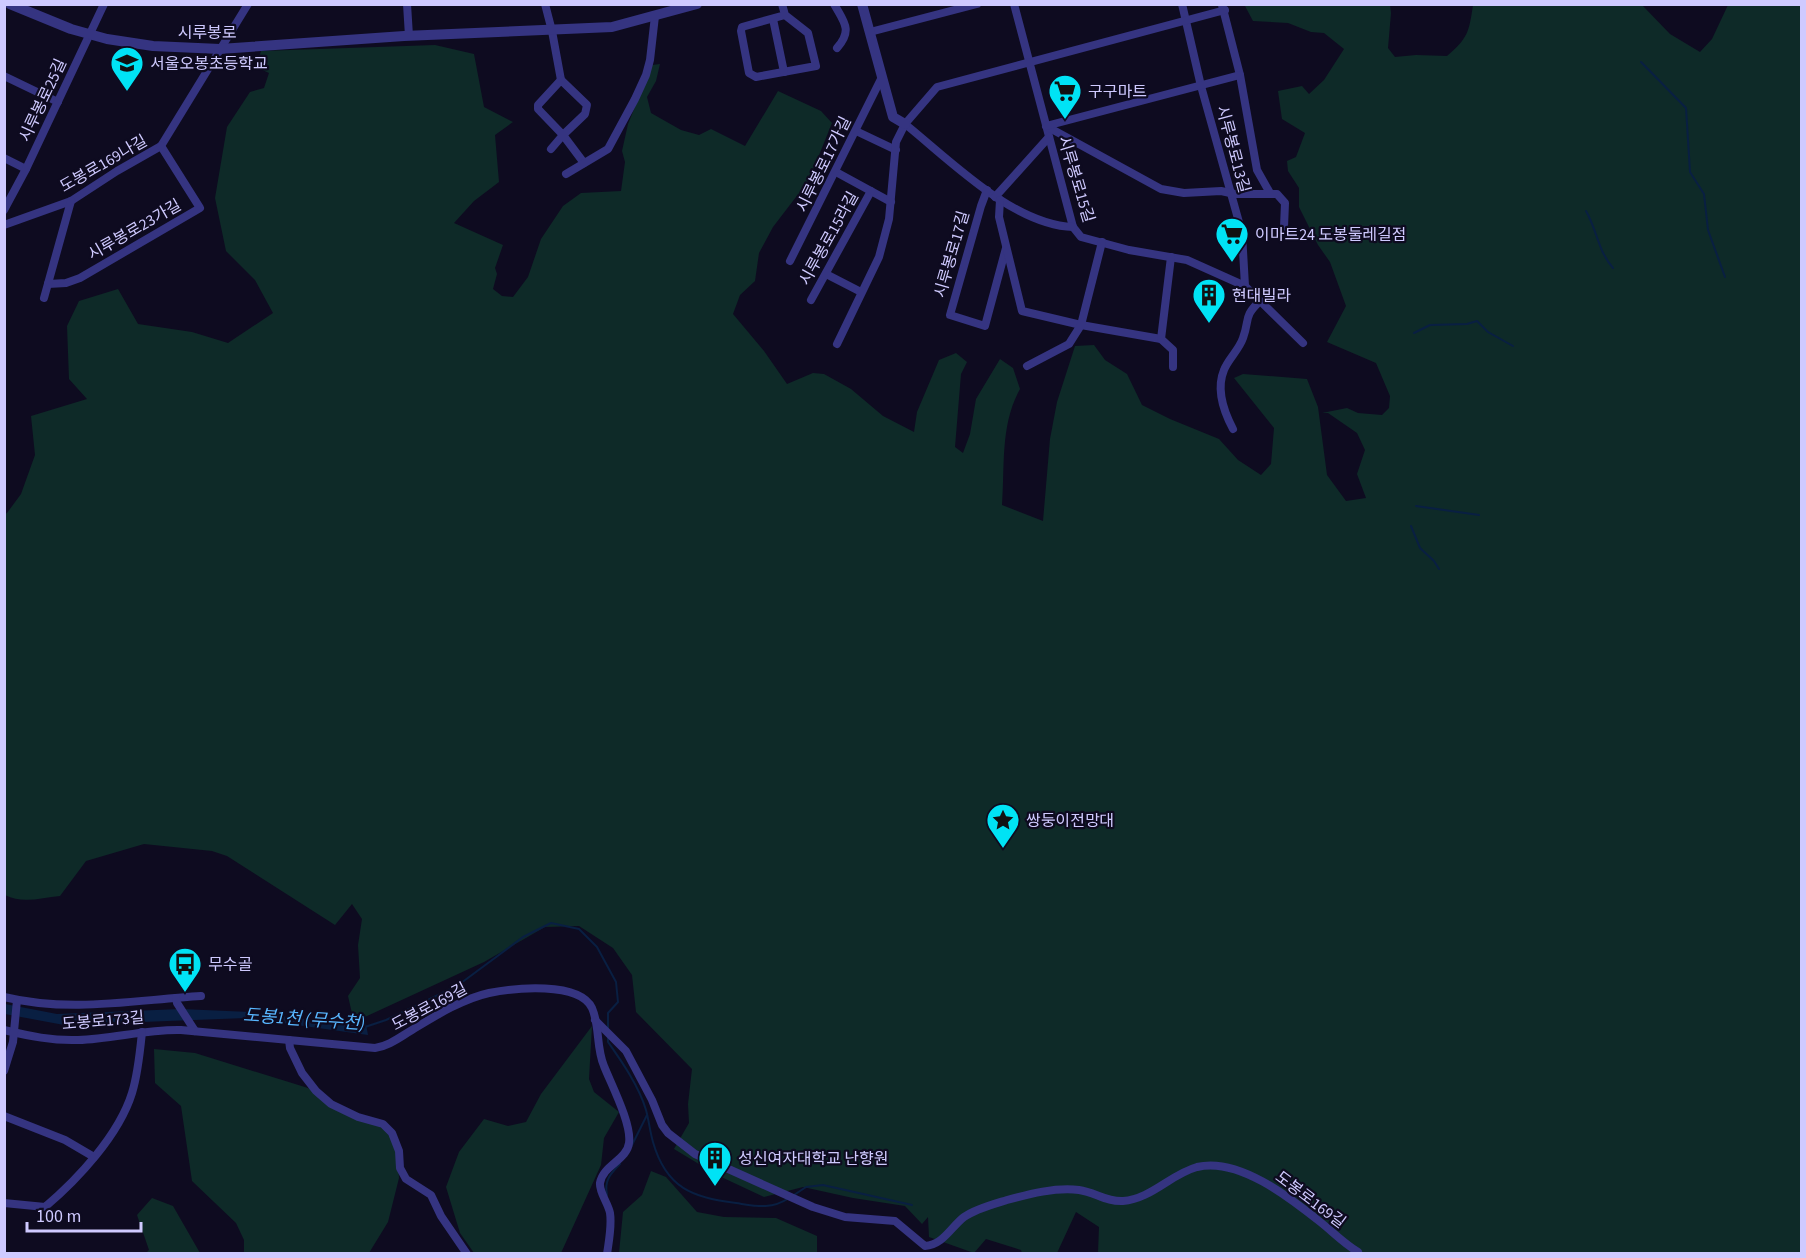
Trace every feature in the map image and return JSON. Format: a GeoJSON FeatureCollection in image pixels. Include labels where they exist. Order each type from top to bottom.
{"type":"FeatureCollection","features":[{"type":"Feature","properties":{"kind":"street","name":"시루봉로"},"geometry":{"type":"LineString","coordinates":[[10,4],[71,29],[107,39],[153,46],[220,49],[409,36],[612,27],[697,4]]}},
{"type":"Feature","properties":{"kind":"street","name":"시루봉로25길"},"geometry":{"type":"LineString","coordinates":[[4,210],[26,169],[104,4]]}},
{"type":"Feature","properties":{"kind":"street","name":"도봉로169나길"},"geometry":{"type":"LineString","coordinates":[[4,225],[71,201],[161,146],[248,4]]}},
{"type":"Feature","properties":{"kind":"street"},"geometry":{"type":"LineString","coordinates":[[407,4],[409,36]]}},
{"type":"Feature","properties":{"kind":"street"},"geometry":{"type":"LineString","coordinates":[[544,4],[552,31],[561,80],[587,105],[585,114],[551,148]]}},
{"type":"Feature","properties":{"kind":"street"},"geometry":{"type":"LineString","coordinates":[[782,4],[785,15],[808,33],[816,66],[756,76],[749,73],[742,27],[785,15]]}},
{"type":"Feature","properties":{"kind":"street"},"geometry":{"type":"LineString","coordinates":[[834,4],[847,30],[845,39],[837,48]]}},
{"type":"Feature","properties":{"kind":"street"},"geometry":{"type":"LineString","coordinates":[[862,4],[893,117],[905,124],[997,199],[1025,215],[1047,223],[1073,227]]}},
{"type":"Feature","properties":{"kind":"street"},"geometry":{"type":"LineString","coordinates":[[870,32],[977,4]]}},
{"type":"Feature","properties":{"kind":"street","name":"시루봉로15길"},"geometry":{"type":"LineString","coordinates":[[1014,4],[1073,227],[1081,237],[1187,260],[1245,286],[1303,343]]}},
{"type":"Feature","properties":{"kind":"street"},"geometry":{"type":"LineString","coordinates":[[1182,4],[1186,20]]}},
{"type":"Feature","properties":{"kind":"street"},"geometry":{"type":"LineString","coordinates":[[837,344],[879,257],[889,219],[896,142],[905,124],[937,87],[1186,20],[1223,7],[1257,170],[1270,194]]}},
{"type":"Feature","properties":{"kind":"street"},"geometry":{"type":"LineString","coordinates":[[566,174],[608,149],[646,75],[655,16]]}},
{"type":"Feature","properties":{"kind":"street"},"geometry":{"type":"LineString","coordinates":[[773,19],[784,72]]}},
{"type":"Feature","properties":{"kind":"street","name":"시루봉로13길"},"geometry":{"type":"LineString","coordinates":[[1186,20],[1201,86],[1242,233],[1245,286]]}},
{"type":"Feature","properties":{"kind":"street"},"geometry":{"type":"LineString","coordinates":[[1046,126],[1239,75]]}},
{"type":"Feature","properties":{"kind":"street"},"geometry":{"type":"LineString","coordinates":[[4,76],[58,102]]}},
{"type":"Feature","properties":{"kind":"street","name":"시루봉로17가길"},"geometry":{"type":"LineString","coordinates":[[790,261],[881,79]]}},
{"type":"Feature","properties":{"kind":"street"},"geometry":{"type":"LineString","coordinates":[[561,80],[538,105],[538,109],[563,135],[584,163]]}},
{"type":"Feature","properties":{"kind":"street"},"geometry":{"type":"LineString","coordinates":[[1046,126],[1161,189],[1184,193],[1221,190],[1230,193],[1278,194],[1283,199],[1284,227]]}},
{"type":"Feature","properties":{"kind":"street"},"geometry":{"type":"LineString","coordinates":[[856,131],[896,150]]}},
{"type":"Feature","properties":{"kind":"street"},"geometry":{"type":"LineString","coordinates":[[1049,137],[997,199],[999,217],[1022,311],[1081,325],[1161,339],[1173,350],[1173,367]]}},
{"type":"Feature","properties":{"kind":"street","name":"시루봉로23가길"},"geometry":{"type":"LineString","coordinates":[[48,284],[66,283],[80,278],[200,208],[161,146]]}},
{"type":"Feature","properties":{"kind":"street"},"geometry":{"type":"LineString","coordinates":[[4,158],[26,169]]}},
{"type":"Feature","properties":{"kind":"street","name":"시루봉로15라길"},"geometry":{"type":"LineString","coordinates":[[836,172],[891,202]]}},
{"type":"Feature","properties":{"kind":"street","name":"시루봉로17길"},"geometry":{"type":"LineString","coordinates":[[987,190],[950,315],[985,326],[1006,246]]}},
{"type":"Feature","properties":{"kind":"street","name":"시루봉로15라길"},"geometry":{"type":"LineString","coordinates":[[811,300],[871,191]]}},
{"type":"Feature","properties":{"kind":"street"},"geometry":{"type":"LineString","coordinates":[[44,298],[71,201]]}},
{"type":"Feature","properties":{"kind":"street"},"geometry":{"type":"LineString","coordinates":[[1027,366],[1069,344],[1081,325],[1102,242]]}},
{"type":"Feature","properties":{"kind":"street"},"geometry":{"type":"LineString","coordinates":[[1161,339],[1171,257]]}},
{"type":"Feature","properties":{"kind":"street"},"geometry":{"type":"LineString","coordinates":[[826,274],[861,292]]}},
{"type":"Feature","properties":{"kind":"street"},"geometry":{"type":"LineString","coordinates":[[1233,429],[1224,413],[1221,393],[1223,372],[1243,340],[1249,311],[1260,301]]}},
{"type":"Feature","properties":{"kind":"street"},"geometry":{"type":"LineString","coordinates":[[4,989],[17,1001]]}},
{"type":"Feature","properties":{"kind":"street","name":"도봉로169길"},"geometry":{"type":"LineString","coordinates":[[194,1028],[289,1040],[379,1047],[433,1018],[491,993],[544,989],[574,993],[588,1003],[597,1022],[600,1054],[621,1103],[629,1140],[625,1153],[608,1169],[600,1182],[610,1220],[607,1254]]}},
{"type":"Feature","properties":{"kind":"street"},"geometry":{"type":"LineString","coordinates":[[4,997],[17,1001],[71,1006],[177,1000],[201,996]]}},
{"type":"Feature","properties":{"kind":"street"},"geometry":{"type":"LineString","coordinates":[[177,1000],[194,1028]]}},
{"type":"Feature","properties":{"kind":"street"},"geometry":{"type":"LineString","coordinates":[[5,1070],[15,1030],[17,1001]]}},
{"type":"Feature","properties":{"kind":"street","name":"도봉로169길"},"geometry":{"type":"LineString","coordinates":[[597,1022],[616,1040],[637,1071],[668,1133],[707,1161],[813,1207],[845,1216],[895,1221],[920,1242],[929,1246],[936,1243],[964,1217],[1014,1198],[1046,1191],[1078,1190],[1102,1199],[1125,1201],[1143,1196],[1196,1167],[1217,1166],[1258,1178],[1358,1252]]}},
{"type":"Feature","properties":{"kind":"street","name":"도봉로173길"},"geometry":{"type":"LineString","coordinates":[[4,1030],[15,1030],[40,1038],[79,1040],[194,1028]]}},
{"type":"Feature","properties":{"kind":"street"},"geometry":{"type":"LineString","coordinates":[[4,1203],[45,1207],[68,1188],[94,1156],[119,1122],[129,1101],[142,1032]]}},
{"type":"Feature","properties":{"kind":"street"},"geometry":{"type":"LineString","coordinates":[[289,1040],[290,1048],[302,1073],[316,1091],[331,1104],[358,1117],[383,1124],[392,1133],[399,1151],[400,1168],[406,1179],[431,1195],[441,1216],[467,1254]]}},
{"type":"Feature","properties":{"kind":"street"},"geometry":{"type":"LineString","coordinates":[[4,1116],[65,1140],[94,1156]]}},
{"type":"Feature","properties":{"kind":"green space"},"geometry":{"type":"Polygon","coordinates":[[[1242,5],[1390,5],[1388,48],[1395,57],[1447,56],[1466,34],[1473,5],[1642,5],[1670,34],[1700,52],[1712,39],[1728,5],[1801,5],[1801,1253],[1098,1253],[1099,1227],[1076,1212],[1057,1253],[1022,1253],[1021,1250],[986,1239],[974,1253],[929,1237],[928,1217],[922,1224],[905,1206],[803,1187],[764,1197],[717,1175],[674,1149],[689,1123],[688,1104],[692,1069],[636,1012],[632,975],[613,948],[579,926],[545,927],[484,962],[354,1022],[348,996],[360,978],[358,945],[362,919],[352,904],[335,925],[227,856],[212,851],[144,844],[86,861],[60,896],[25,900],[5,895],[5,514],[21,494],[35,455],[31,416],[87,399],[69,379],[67,326],[79,301],[118,289],[138,324],[192,332],[228,343],[273,313],[255,280],[226,251],[215,198],[227,127],[250,92],[264,88],[269,73],[256,67],[261,51],[435,45],[474,54],[484,107],[513,122],[495,135],[499,182],[474,201],[454,223],[503,245],[495,268],[497,274],[493,289],[502,296],[513,297],[528,277],[541,239],[563,206],[581,193],[621,191],[625,162],[622,151],[628,124],[652,65],[660,64],[656,81],[647,97],[651,113],[681,130],[699,135],[711,129],[745,146],[778,91],[821,111],[832,123],[809,180],[773,227],[759,253],[755,281],[740,295],[733,314],[764,351],[787,384],[813,373],[824,374],[851,389],[883,416],[914,432],[917,412],[939,360],[956,353],[967,362],[961,374],[955,447],[963,453],[970,434],[976,399],[1000,359],[1013,368],[1020,389],[1006,431],[1002,505],[1043,521],[1050,439],[1057,402],[1075,346],[1094,345],[1105,360],[1127,374],[1142,405],[1219,439],[1238,460],[1261,475],[1271,464],[1274,428],[1234,378],[1243,374],[1307,379],[1318,407],[1327,475],[1346,501],[1366,498],[1357,474],[1365,450],[1357,433],[1328,413],[1322,413],[1347,408],[1358,413],[1382,415],[1389,408],[1390,396],[1376,363],[1327,342],[1346,306],[1330,262],[1318,245],[1299,207],[1299,188],[1288,171],[1287,161],[1296,157],[1305,133],[1282,119],[1278,91],[1302,86],[1309,94],[1324,80],[1344,49],[1324,33],[1311,32],[1288,23],[1253,21],[1245,6],[1242,5]]]}},
{"type":"Feature","properties":{"kind":"green space"},"geometry":{"type":"Polygon","coordinates":[[[592,1026],[589,1079],[594,1092],[619,1112],[604,1138],[601,1165],[561,1253],[474,1253],[460,1233],[446,1187],[459,1152],[484,1119],[508,1126],[526,1122],[541,1094],[592,1026]]]}},
{"type":"Feature","properties":{"kind":"green space"},"geometry":{"type":"Polygon","coordinates":[[[154,1049],[195,1053],[308,1088],[346,1109],[383,1124],[397,1146],[399,1178],[388,1222],[369,1253],[244,1253],[244,1240],[236,1223],[192,1181],[181,1106],[155,1083],[154,1049]]]}},
{"type":"Feature","properties":{"kind":"green space"},"geometry":{"type":"Polygon","coordinates":[[[651,1171],[666,1177],[697,1212],[724,1217],[776,1218],[817,1236],[817,1253],[619,1253],[623,1212],[642,1195],[651,1171]]]}},
{"type":"Feature","properties":{"kind":"green space"},"geometry":{"type":"Polygon","coordinates":[[[152,1198],[173,1206],[200,1253],[146,1253],[149,1250],[137,1215],[152,1198]]]}},
{"type":"Feature","properties":{"kind":"water"},"geometry":{"type":"Polygon","coordinates":[[[5,1004],[57,1014],[181,1009],[250,1012],[352,1025],[366,1024],[368,1035],[246,1018],[64,1025],[5,1014],[5,1004]]]}},
{"type":"Feature","properties":{"kind":"waterway"},"geometry":{"type":"LineString","coordinates":[[1641,62],[1686,108],[1690,172],[1704,194],[1708,230],[1725,277]]}},
{"type":"Feature","properties":{"kind":"waterway"},"geometry":{"type":"LineString","coordinates":[[1586,211],[1604,255],[1613,268]]}},
{"type":"Feature","properties":{"kind":"waterway"},"geometry":{"type":"LineString","coordinates":[[1414,333],[1430,325],[1467,324],[1477,321],[1488,332],[1513,346]]}},
{"type":"Feature","properties":{"kind":"waterway"},"geometry":{"type":"LineString","coordinates":[[1416,506],[1479,515]]}},
{"type":"Feature","properties":{"kind":"waterway"},"geometry":{"type":"LineString","coordinates":[[1411,526],[1420,548],[1439,569]]}},
{"type":"Feature","properties":{"kind":"waterway","name":"도봉1천 (무수천)"},"geometry":{"type":"LineString","coordinates":[[365,1027],[386,1020],[457,986],[523,937],[551,923],[579,929],[597,947],[616,982],[618,1002],[608,1013],[608,1029]]}},
{"type":"Feature","properties":{"kind":"waterway","name":"도봉1천 (무수천)"},"geometry":{"type":"LineString","coordinates":[[608,1038],[608,1042],[630,1074],[639,1092],[659,1158],[665,1170],[683,1188],[707,1198],[750,1205],[776,1204],[789,1198]]}},
{"type":"Feature","properties":{"kind":"waterway"},"geometry":{"type":"LineString","coordinates":[[631,1147],[647,1115]]}},
{"type":"Feature","properties":{"kind":"waterway"},"geometry":{"type":"LineString","coordinates":[[607,1195],[606,1186],[609,1178],[620,1164]]}},
{"type":"Feature","properties":{"kind":"waterway","name":"도봉1천 (무수천)"},"geometry":{"type":"LineString","coordinates":[[794,1195],[806,1187],[823,1185],[912,1205]]}},
{"type":"Feature","properties":{"kind":"place","name":"서울오봉초등학교"},"geometry":{"type":"Point","coordinates":[127,92]}},
{"type":"Feature","properties":{"kind":"place","name":"구구마트"},"geometry":{"type":"Point","coordinates":[1065,120]}},
{"type":"Feature","properties":{"kind":"place","name":"이마트24 도봉둘레길점"},"geometry":{"type":"Point","coordinates":[1232,263]}},
{"type":"Feature","properties":{"kind":"place","name":"현대빌라"},"geometry":{"type":"Point","coordinates":[1209,324]}},
{"type":"Feature","properties":{"kind":"place","name":"쌍둥이전망대"},"geometry":{"type":"Point","coordinates":[1003,849]}},
{"type":"Feature","properties":{"kind":"place","name":"무수골"},"geometry":{"type":"Point","coordinates":[185,993]}},
{"type":"Feature","properties":{"kind":"place","name":"성신여자대학교 난향원"},"geometry":{"type":"Point","coordinates":[715,1187]}}]}
